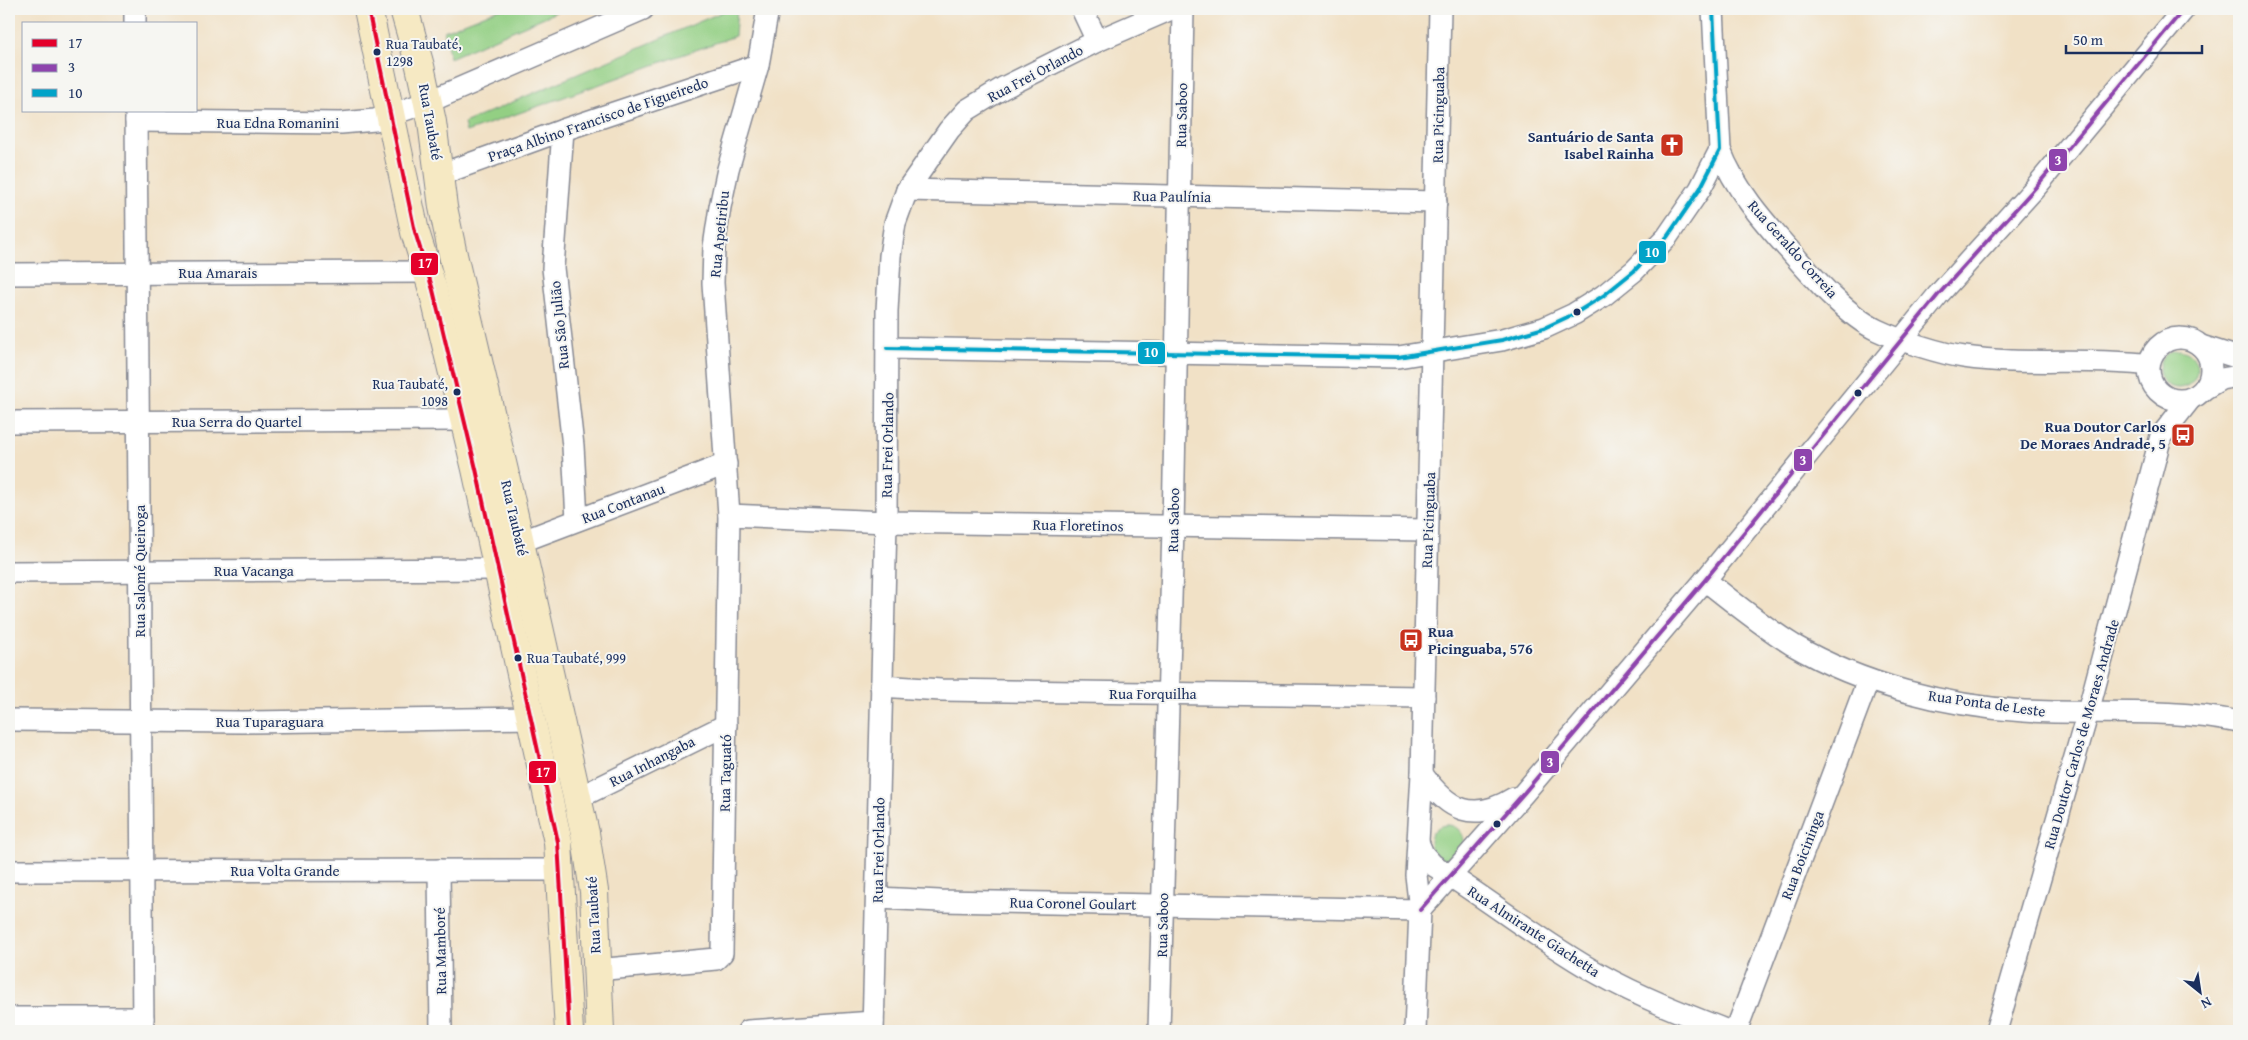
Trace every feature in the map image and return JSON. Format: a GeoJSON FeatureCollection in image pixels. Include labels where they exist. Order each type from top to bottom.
{"type":"FeatureCollection","features":[{"type":"Feature","properties":{"kind":"main road","name":"Rua Taubaté"},"geometry":{"type":"LineString","coordinates":[[368,9],[415,232],[428,272],[464,420],[532,718],[558,842],[561,870],[568,1031]]}},
{"type":"Feature","properties":{"kind":"main road","name":"Rua Taubaté"},"geometry":{"type":"LineString","coordinates":[[404,9],[428,102],[453,255],[578,798],[594,891],[600,1031]]}},
{"type":"Feature","properties":{"kind":"street"},"geometry":{"type":"LineString","coordinates":[[135,9],[135,22]]}},
{"type":"Feature","properties":{"kind":"street"},"geometry":{"type":"LineString","coordinates":[[390,115],[428,102],[643,9]]}},
{"type":"Feature","properties":{"kind":"street","name":"Rua Apetiribu"},"geometry":{"type":"LineString","coordinates":[[726,464],[714,293],[714,247],[728,169],[758,65],[768,9]]}},
{"type":"Feature","properties":{"kind":"street"},"geometry":{"type":"LineString","coordinates":[[1082,9],[1097,41]]}},
{"type":"Feature","properties":{"kind":"street","name":"Rua Frei Orlando"},"geometry":{"type":"LineString","coordinates":[[873,1027],[886,522],[890,256],[895,223],[907,190],[949,130],[967,110],[1003,88],[1097,41],[1171,9]]}},
{"type":"Feature","properties":{"kind":"street","name":"Rua Saboo"},"geometry":{"type":"LineString","coordinates":[[1159,1031],[1173,527],[1183,9]]}},
{"type":"Feature","properties":{"kind":"street","name":"Rua Picinguaba"},"geometry":{"type":"LineString","coordinates":[[1415,1031],[1420,910],[1416,875],[1422,774],[1440,9]]}},
{"type":"Feature","properties":{"kind":"street"},"geometry":{"type":"LineString","coordinates":[[888,348],[1398,357],[1433,353],[1502,340],[1544,328],[1574,314],[1603,296],[1634,271],[1667,237],[1700,189],[1720,150],[1712,9]]}},
{"type":"Feature","properties":{"kind":"street"},"geometry":{"type":"LineString","coordinates":[[1420,910],[1524,793],[1705,580],[1901,339],[1938,295],[2036,188],[2184,9]]}},
{"type":"Feature","properties":{"kind":"street","name":"Praça Albino Francisco de Figueiredo"},"geometry":{"type":"LineString","coordinates":[[439,175],[563,130],[758,65]]}},
{"type":"Feature","properties":{"kind":"street","name":"Rua Edna Romanini"},"geometry":{"type":"LineString","coordinates":[[136,116],[341,122],[375,120],[390,115]]}},
{"type":"Feature","properties":{"kind":"street","name":"Rua Salomé Queiroga"},"geometry":{"type":"LineString","coordinates":[[136,116],[143,1025]]}},
{"type":"Feature","properties":{"kind":"street","name":"Rua São Julião"},"geometry":{"type":"LineString","coordinates":[[563,130],[553,268],[573,446],[577,520]]}},
{"type":"Feature","properties":{"kind":"street","name":"Rua Geraldo Correia"},"geometry":{"type":"LineString","coordinates":[[1720,150],[1725,165],[1756,212],[1816,280],[1845,307],[1876,330],[1962,357],[2119,361],[2150,373]]}},
{"type":"Feature","properties":{"kind":"street","name":"Rua Paulínia"},"geometry":{"type":"LineString","coordinates":[[907,190],[1436,202]]}},
{"type":"Feature","properties":{"kind":"street","name":"Rua Amarais"},"geometry":{"type":"LineString","coordinates":[[9,274],[428,272]]}},
{"type":"Feature","properties":{"kind":"street"},"geometry":{"type":"LineString","coordinates":[[2239,358],[2201,346],[2186,338],[2169,340],[2156,350],[2150,373],[2156,388],[2168,398],[2176,400],[2197,394],[2221,379],[2239,376]]}},
{"type":"Feature","properties":{"kind":"street"},"geometry":{"type":"LineString","coordinates":[[2197,394],[2208,383],[2211,368],[2210,360],[2201,346]]}},
{"type":"Feature","properties":{"kind":"street","name":"Rua Doutor Carlos de Moraes Andrade"},"geometry":{"type":"LineString","coordinates":[[1996,1031],[2088,712],[2161,436],[2150,373]]}},
{"type":"Feature","properties":{"kind":"street","name":"Rua Doutor Carlos de Moraes Andrade"},"geometry":{"type":"LineString","coordinates":[[2161,436],[2197,394]]}},
{"type":"Feature","properties":{"kind":"street","name":"Rua Serra do Quartel"},"geometry":{"type":"LineString","coordinates":[[9,422],[464,420]]}},
{"type":"Feature","properties":{"kind":"street","name":"Rua Taguató"},"geometry":{"type":"LineString","coordinates":[[596,970],[716,959],[721,956],[729,515],[726,464]]}},
{"type":"Feature","properties":{"kind":"street","name":"Rua Contanau"},"geometry":{"type":"LineString","coordinates":[[520,542],[726,464]]}},
{"type":"Feature","properties":{"kind":"street","name":"Rua Floretinos"},"geometry":{"type":"LineString","coordinates":[[729,515],[886,522],[1427,530]]}},
{"type":"Feature","properties":{"kind":"street","name":"Rua Vacanga"},"geometry":{"type":"LineString","coordinates":[[9,572],[498,569]]}},
{"type":"Feature","properties":{"kind":"street","name":"Rua Ponta de Leste"},"geometry":{"type":"LineString","coordinates":[[1705,580],[1756,620],[1794,645],[1833,665],[1868,680],[1943,700],[2023,710],[2188,715],[2239,722]]}},
{"type":"Feature","properties":{"kind":"street","name":"Rua Boicininga"},"geometry":{"type":"LineString","coordinates":[[1736,1031],[1868,680]]}},
{"type":"Feature","properties":{"kind":"street","name":"Rua Forquilha"},"geometry":{"type":"LineString","coordinates":[[881,686],[941,690],[1424,698]]}},
{"type":"Feature","properties":{"kind":"street","name":"Rua Tuparaguara"},"geometry":{"type":"LineString","coordinates":[[9,720],[140,721],[532,718]]}},
{"type":"Feature","properties":{"kind":"street","name":"Rua Inhangaba"},"geometry":{"type":"LineString","coordinates":[[578,798],[726,725]]}},
{"type":"Feature","properties":{"kind":"street"},"geometry":{"type":"LineString","coordinates":[[1422,774],[1442,798],[1461,810],[1472,812],[1495,808],[1524,793]]}},
{"type":"Feature","properties":{"kind":"street","name":"Rua Almirante Giachetta"},"geometry":{"type":"LineString","coordinates":[[1418,842],[1423,854],[1433,866],[1451,876],[1561,952],[1645,998],[1728,1031]]}},
{"type":"Feature","properties":{"kind":"street","name":"Rua Mamboré"},"geometry":{"type":"LineString","coordinates":[[439,870],[440,1031]]}},
{"type":"Feature","properties":{"kind":"street","name":"Rua Volta Grande"},"geometry":{"type":"LineString","coordinates":[[9,871],[561,870]]}},
{"type":"Feature","properties":{"kind":"street","name":"Rua Coronel Goulart"},"geometry":{"type":"LineString","coordinates":[[877,898],[1420,910]]}},
{"type":"Feature","properties":{"kind":"street"},"geometry":{"type":"LineString","coordinates":[[9,1018],[143,1025]]}},
{"type":"Feature","properties":{"kind":"street"},"geometry":{"type":"LineString","coordinates":[[748,1031],[873,1027]]}},
{"type":"Feature","properties":{"kind":"green space"},"geometry":{"type":"Polygon","coordinates":[[[499,9],[563,9],[450,58],[444,31],[499,9]]]}},
{"type":"Feature","properties":{"kind":"green space"},"geometry":{"type":"Polygon","coordinates":[[[729,9],[737,9],[735,36],[466,132],[464,123],[729,9]]]}},
{"type":"Feature","properties":{"kind":"green space"},"geometry":{"type":"Polygon","coordinates":[[[2178,350],[2192,355],[2197,369],[2192,383],[2178,388],[2164,383],[2159,369],[2164,355],[2178,350]]]}},
{"type":"Feature","properties":{"kind":"green space"},"geometry":{"type":"Polygon","coordinates":[[[1447,825],[1459,830],[1464,842],[1459,854],[1447,859],[1435,854],[1430,842],[1435,830],[1447,825]]]}},
{"type":"Feature","properties":{"kind":"transit line","name":"17"},"geometry":{"type":"LineString","coordinates":[[368,9],[415,232],[433,290],[476,469],[558,842],[569,1031]]}},
{"type":"Feature","properties":{"kind":"transit line","name":"10"},"geometry":{"type":"LineString","coordinates":[[887,348],[1398,357],[1502,340],[1544,328],[1574,314],[1603,296],[1634,271],[1667,237],[1700,189],[1720,150],[1713,9]]}},
{"type":"Feature","properties":{"kind":"transit line","name":"3"},"geometry":{"type":"LineString","coordinates":[[1420,910],[1524,793],[1705,580],[1938,295],[2035,188],[2184,9]]}},
{"type":"Feature","properties":{"kind":"place","name":"Rua Taubaté, 1298"},"geometry":{"type":"Point","coordinates":[377,52]}},
{"type":"Feature","properties":{"kind":"place","name":"Santuário de Santa Isabel Rainha"},"geometry":{"type":"Point","coordinates":[1672,145]}},
{"type":"Feature","properties":{"kind":"place","name":"Rua Taubaté, 1098"},"geometry":{"type":"Point","coordinates":[457,392]}},
{"type":"Feature","properties":{"kind":"place","name":"Rua Doutor Carlos De Moraes Andrade, 5"},"geometry":{"type":"Point","coordinates":[2183,435]}},
{"type":"Feature","properties":{"kind":"place","name":"Rua Picinguaba, 576"},"geometry":{"type":"Point","coordinates":[1411,640]}},
{"type":"Feature","properties":{"kind":"place","name":"Rua Taubaté, 999"},"geometry":{"type":"Point","coordinates":[518,658]}}]}
